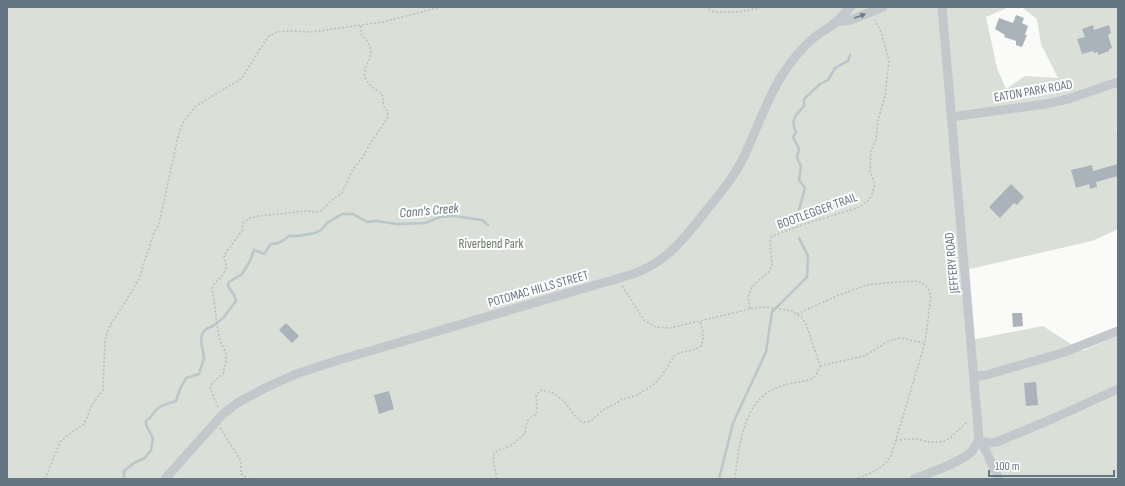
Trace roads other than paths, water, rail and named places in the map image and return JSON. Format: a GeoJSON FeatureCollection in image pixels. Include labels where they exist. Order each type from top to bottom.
{"type":"FeatureCollection","features":[{"type":"Feature","properties":{"kind":"street","name":"POTOMAC HILLS STREET"},"geometry":{"type":"LineString","coordinates":[[165,479],[201,437],[228,409],[247,396],[277,382],[339,360],[643,270],[656,263],[683,240],[730,181],[746,154],[772,92],[793,60],[812,40],[836,22],[850,7]]}},
{"type":"Feature","properties":{"kind":"street","name":"POTOMAC HILLS STREET"},"geometry":{"type":"LineString","coordinates":[[836,22],[851,20],[883,7]]}},
{"type":"Feature","properties":{"kind":"street","name":"JEFFERY ROAD"},"geometry":{"type":"LineString","coordinates":[[942,7],[980,438]]}},
{"type":"Feature","properties":{"kind":"street","name":"EATON PARK ROAD"},"geometry":{"type":"LineString","coordinates":[[951,117],[1046,104],[1068,99],[1118,82]]}},
{"type":"Feature","properties":{"kind":"street"},"geometry":{"type":"LineString","coordinates":[[974,377],[986,375],[1062,353],[1118,331]]}},
{"type":"Feature","properties":{"kind":"street"},"geometry":{"type":"LineString","coordinates":[[980,438],[989,443],[998,442],[1118,389]]}},
{"type":"Feature","properties":{"kind":"street"},"geometry":{"type":"LineString","coordinates":[[914,479],[966,456],[971,452],[980,438]]}},
{"type":"Feature","properties":{"kind":"street"},"geometry":{"type":"LineString","coordinates":[[980,438],[999,479]]}},
{"type":"Feature","properties":{"kind":"waterway"},"geometry":{"type":"LineString","coordinates":[[797,217],[805,188],[799,180],[801,166],[797,158],[799,149],[793,137],[796,132],[794,128],[794,120],[796,115],[804,106],[804,99],[820,84],[828,80],[835,68],[848,61],[850,55]]}},
{"type":"Feature","properties":{"kind":"waterway","name":"Conn's Creek"},"geometry":{"type":"LineString","coordinates":[[124,479],[124,471],[134,463],[145,458],[151,450],[153,438],[146,425],[146,421],[159,407],[176,401],[186,378],[199,374],[204,358],[201,340],[202,334],[206,329],[213,326],[223,318],[236,301],[228,286],[229,282],[242,274],[250,261],[254,250],[264,254],[271,244],[281,242],[289,236],[315,233],[321,230],[327,223],[342,214],[353,214],[367,222],[376,221],[397,224],[425,223],[440,217],[453,216],[482,220],[488,225]]}},
{"type":"Feature","properties":{"kind":"waterway"},"geometry":{"type":"LineString","coordinates":[[719,479],[733,423],[766,352],[772,312],[807,277],[808,256],[799,238]]}},
{"type":"Feature","properties":{"kind":"park label","name":"Riverbend Park"},"geometry":{"type":"Point","coordinates":[491,243]}}]}
